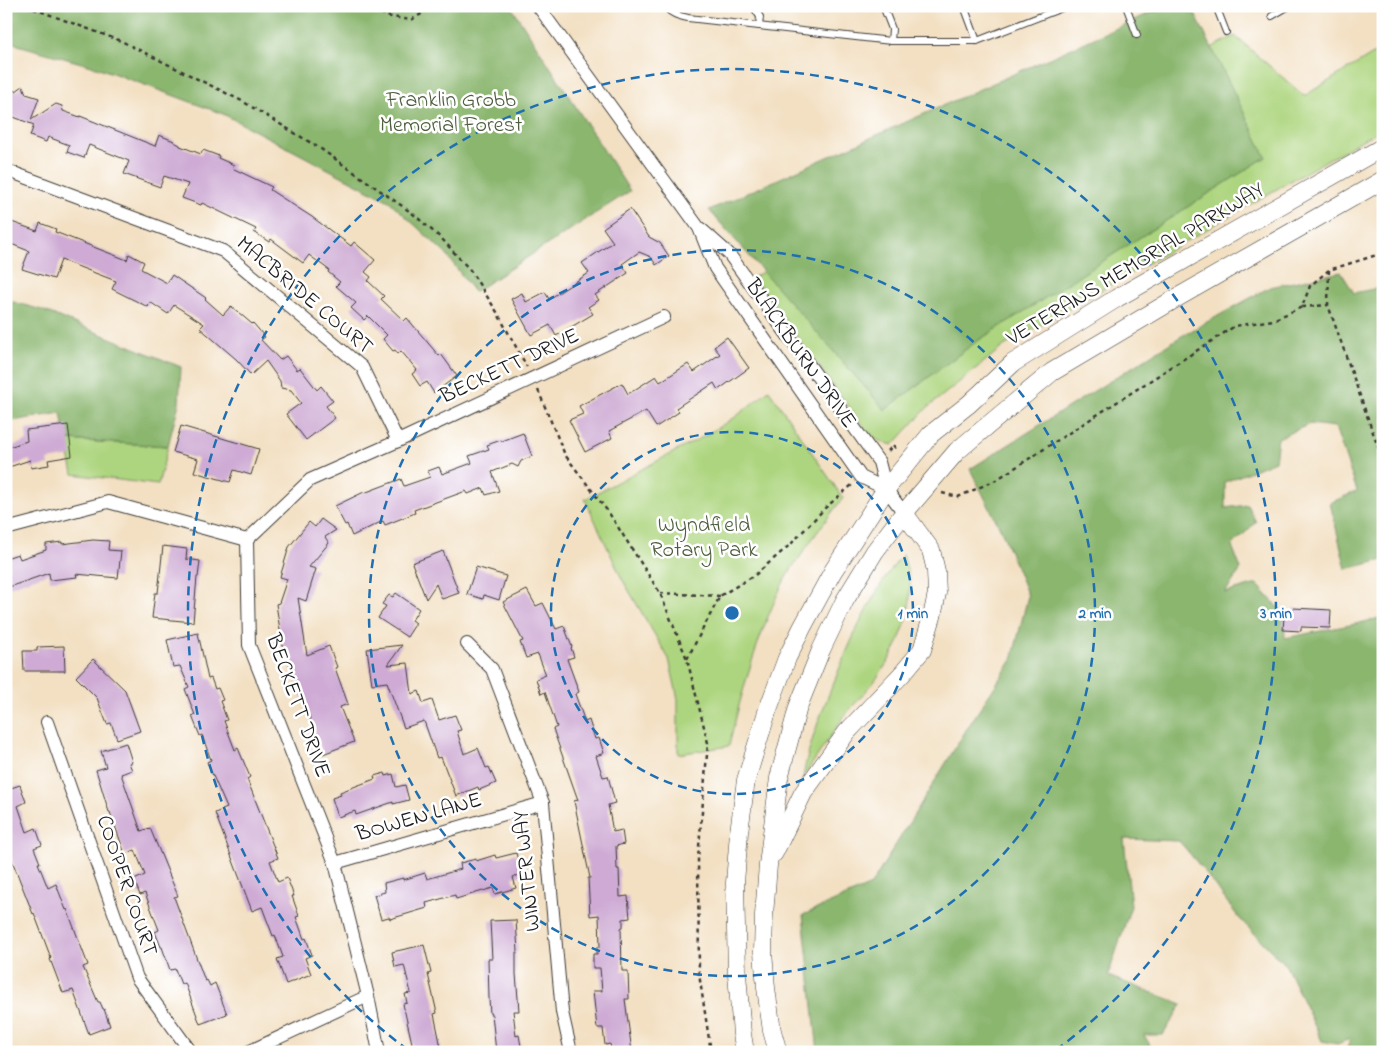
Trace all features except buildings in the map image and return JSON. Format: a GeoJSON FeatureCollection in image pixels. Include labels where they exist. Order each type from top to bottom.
{"type":"FeatureCollection","features":[{"type":"Feature","properties":{"kind":"main road","name":"VETERANS MEMORIAL PARKWAY"},"geometry":{"type":"LineString","coordinates":[[745,1052],[737,974],[735,883],[746,780],[787,658],[833,571],[886,489],[931,434],[969,404],[1013,363],[1117,298],[1383,147]]}},
{"type":"Feature","properties":{"kind":"main road"},"geometry":{"type":"LineString","coordinates":[[778,1052],[772,1031],[763,952],[768,865],[779,778],[798,707],[821,650],[846,600],[875,551],[904,513],[957,451],[1052,372],[1180,296],[1383,180]]}},
{"type":"Feature","properties":{"kind":"main road"},"geometry":{"type":"LineString","coordinates":[[768,865],[803,793],[847,732],[922,650],[937,593],[936,571],[931,550],[904,513]]}},
{"type":"Feature","properties":{"kind":"street","name":"BLACKBURN DRIVE"},"geometry":{"type":"LineString","coordinates":[[538,6],[699,228],[729,254],[879,462],[886,489],[904,513]]}},
{"type":"Feature","properties":{"kind":"street","name":"MACBRIDE COURT"},"geometry":{"type":"LineString","coordinates":[[6,170],[223,251],[362,367],[398,441]]}},
{"type":"Feature","properties":{"kind":"street","name":"BLACKBURN DRIVE"},"geometry":{"type":"LineString","coordinates":[[699,228],[715,268],[861,477],[886,489]]}},
{"type":"Feature","properties":{"kind":"street","name":"BECKETT DRIVE"},"geometry":{"type":"LineString","coordinates":[[379,1052],[368,996],[335,863],[249,645],[247,540],[310,480],[664,317]]}},
{"type":"Feature","properties":{"kind":"street"},"geometry":{"type":"LineString","coordinates":[[6,529],[108,502],[247,540]]}},
{"type":"Feature","properties":{"kind":"street","name":"WINTER WAY"},"geometry":{"type":"LineString","coordinates":[[467,644],[492,668],[543,803],[562,1012],[571,1052]]}},
{"type":"Feature","properties":{"kind":"street","name":"COOPER COURT"},"geometry":{"type":"LineString","coordinates":[[47,722],[137,978],[191,1052]]}},
{"type":"Feature","properties":{"kind":"street","name":"BOWEN LANE"},"geometry":{"type":"LineString","coordinates":[[335,863],[543,803]]}},
{"type":"Feature","properties":{"kind":"street"},"geometry":{"type":"LineString","coordinates":[[248,1052],[368,996]]}},
{"type":"Feature","properties":{"kind":"lane"},"geometry":{"type":"LineString","coordinates":[[665,6],[675,15],[688,18],[891,41],[977,41],[1067,6]]}},
{"type":"Feature","properties":{"kind":"lane"},"geometry":{"type":"LineString","coordinates":[[753,6],[760,17],[759,26]]}},
{"type":"Feature","properties":{"kind":"lane"},"geometry":{"type":"LineString","coordinates":[[883,6],[892,29],[891,41]]}},
{"type":"Feature","properties":{"kind":"lane"},"geometry":{"type":"LineString","coordinates":[[964,6],[977,41]]}},
{"type":"Feature","properties":{"kind":"lane"},"geometry":{"type":"LineString","coordinates":[[1046,6],[1048,13]]}},
{"type":"Feature","properties":{"kind":"lane"},"geometry":{"type":"LineString","coordinates":[[1126,6],[1137,35]]}},
{"type":"Feature","properties":{"kind":"lane"},"geometry":{"type":"LineString","coordinates":[[1216,6],[1226,32]]}},
{"type":"Feature","properties":{"kind":"lane"},"geometry":{"type":"LineString","coordinates":[[1272,16],[1289,6]]}},
{"type":"Feature","properties":{"kind":"path"},"geometry":{"type":"LineString","coordinates":[[26,6],[121,41],[242,101],[321,149],[412,213],[442,239],[470,270],[497,312],[534,378],[564,455],[608,513],[660,594],[687,658],[708,743],[698,858],[699,974],[711,1052]]}},
{"type":"Feature","properties":{"kind":"path"},"geometry":{"type":"LineString","coordinates":[[376,6],[384,16],[411,20],[423,13],[425,6]]}},
{"type":"Feature","properties":{"kind":"path"},"geometry":{"type":"LineString","coordinates":[[1302,307],[1310,286],[1329,270],[1383,253]]}},
{"type":"Feature","properties":{"kind":"path"},"geometry":{"type":"LineString","coordinates":[[1329,270],[1328,304],[1383,461]]}},
{"type":"Feature","properties":{"kind":"path"},"geometry":{"type":"LineString","coordinates":[[925,489],[958,497],[996,480],[1235,326],[1273,320],[1302,307],[1328,304]]}},
{"type":"Feature","properties":{"kind":"path"},"geometry":{"type":"LineString","coordinates":[[879,462],[894,445],[907,463]]}},
{"type":"Feature","properties":{"kind":"path"},"geometry":{"type":"LineString","coordinates":[[687,658],[720,596],[755,574],[792,543],[825,508],[861,477]]}},
{"type":"Feature","properties":{"kind":"path"},"geometry":{"type":"LineString","coordinates":[[660,594],[720,596]]}},
{"type":"Feature","properties":{"kind":"green space","name":"Franklin Grobb Memorial Forest"},"geometry":{"type":"Polygon","coordinates":[[[6,6],[511,6],[630,191],[474,292],[446,254],[389,201],[223,114],[99,68],[18,45],[6,38],[6,6]]]}},
{"type":"Feature","properties":{"kind":"green space"},"geometry":{"type":"Polygon","coordinates":[[[1166,6],[1191,6],[1266,157],[973,344],[885,410],[709,210],[1166,6]]]}},
{"type":"Feature","properties":{"kind":"green space"},"geometry":{"type":"Polygon","coordinates":[[[1235,36],[1304,96],[1383,48],[1383,128],[1004,346],[927,408],[893,445],[879,441],[866,430],[753,277],[1235,36]]]}},
{"type":"Feature","properties":{"kind":"green space"},"geometry":{"type":"Polygon","coordinates":[[[1341,272],[1354,293],[1383,287],[1383,560],[1346,569],[1330,503],[1357,491],[1335,427],[1310,424],[1278,438],[1275,461],[1225,482],[1225,508],[1247,505],[1256,522],[1232,546],[1241,569],[1225,593],[1257,584],[1284,614],[1285,638],[1383,617],[1383,1052],[1346,1052],[1350,1039],[1337,1044],[1322,1041],[1286,966],[1239,918],[1179,841],[1124,839],[1131,906],[1108,976],[1182,1004],[1163,1035],[1144,1035],[1154,1052],[1107,1052],[1105,1049],[987,1049],[986,1052],[818,1052],[803,915],[871,885],[968,727],[1012,660],[1028,596],[1002,532],[970,469],[1180,337],[1270,287],[1341,272]]]}},
{"type":"Feature","properties":{"kind":"green space"},"geometry":{"type":"Polygon","coordinates":[[[6,300],[42,310],[181,367],[179,403],[168,446],[66,440],[61,413],[6,422],[6,300]]]}},
{"type":"Feature","properties":{"kind":"green space","name":"Wyndfield Rotary Park"},"geometry":{"type":"Polygon","coordinates":[[[769,390],[843,498],[785,579],[759,639],[729,746],[678,754],[678,699],[669,659],[622,579],[585,499],[699,439],[734,418],[769,390]]]}},
{"type":"Feature","properties":{"kind":"green space"},"geometry":{"type":"Polygon","coordinates":[[[66,440],[168,446],[158,485],[73,474],[66,440]]]}},
{"type":"Feature","properties":{"kind":"green space"},"geometry":{"type":"Polygon","coordinates":[[[903,554],[910,580],[910,601],[906,622],[898,643],[874,682],[845,715],[803,777],[816,729],[848,648],[872,599],[903,554]]]}}]}
